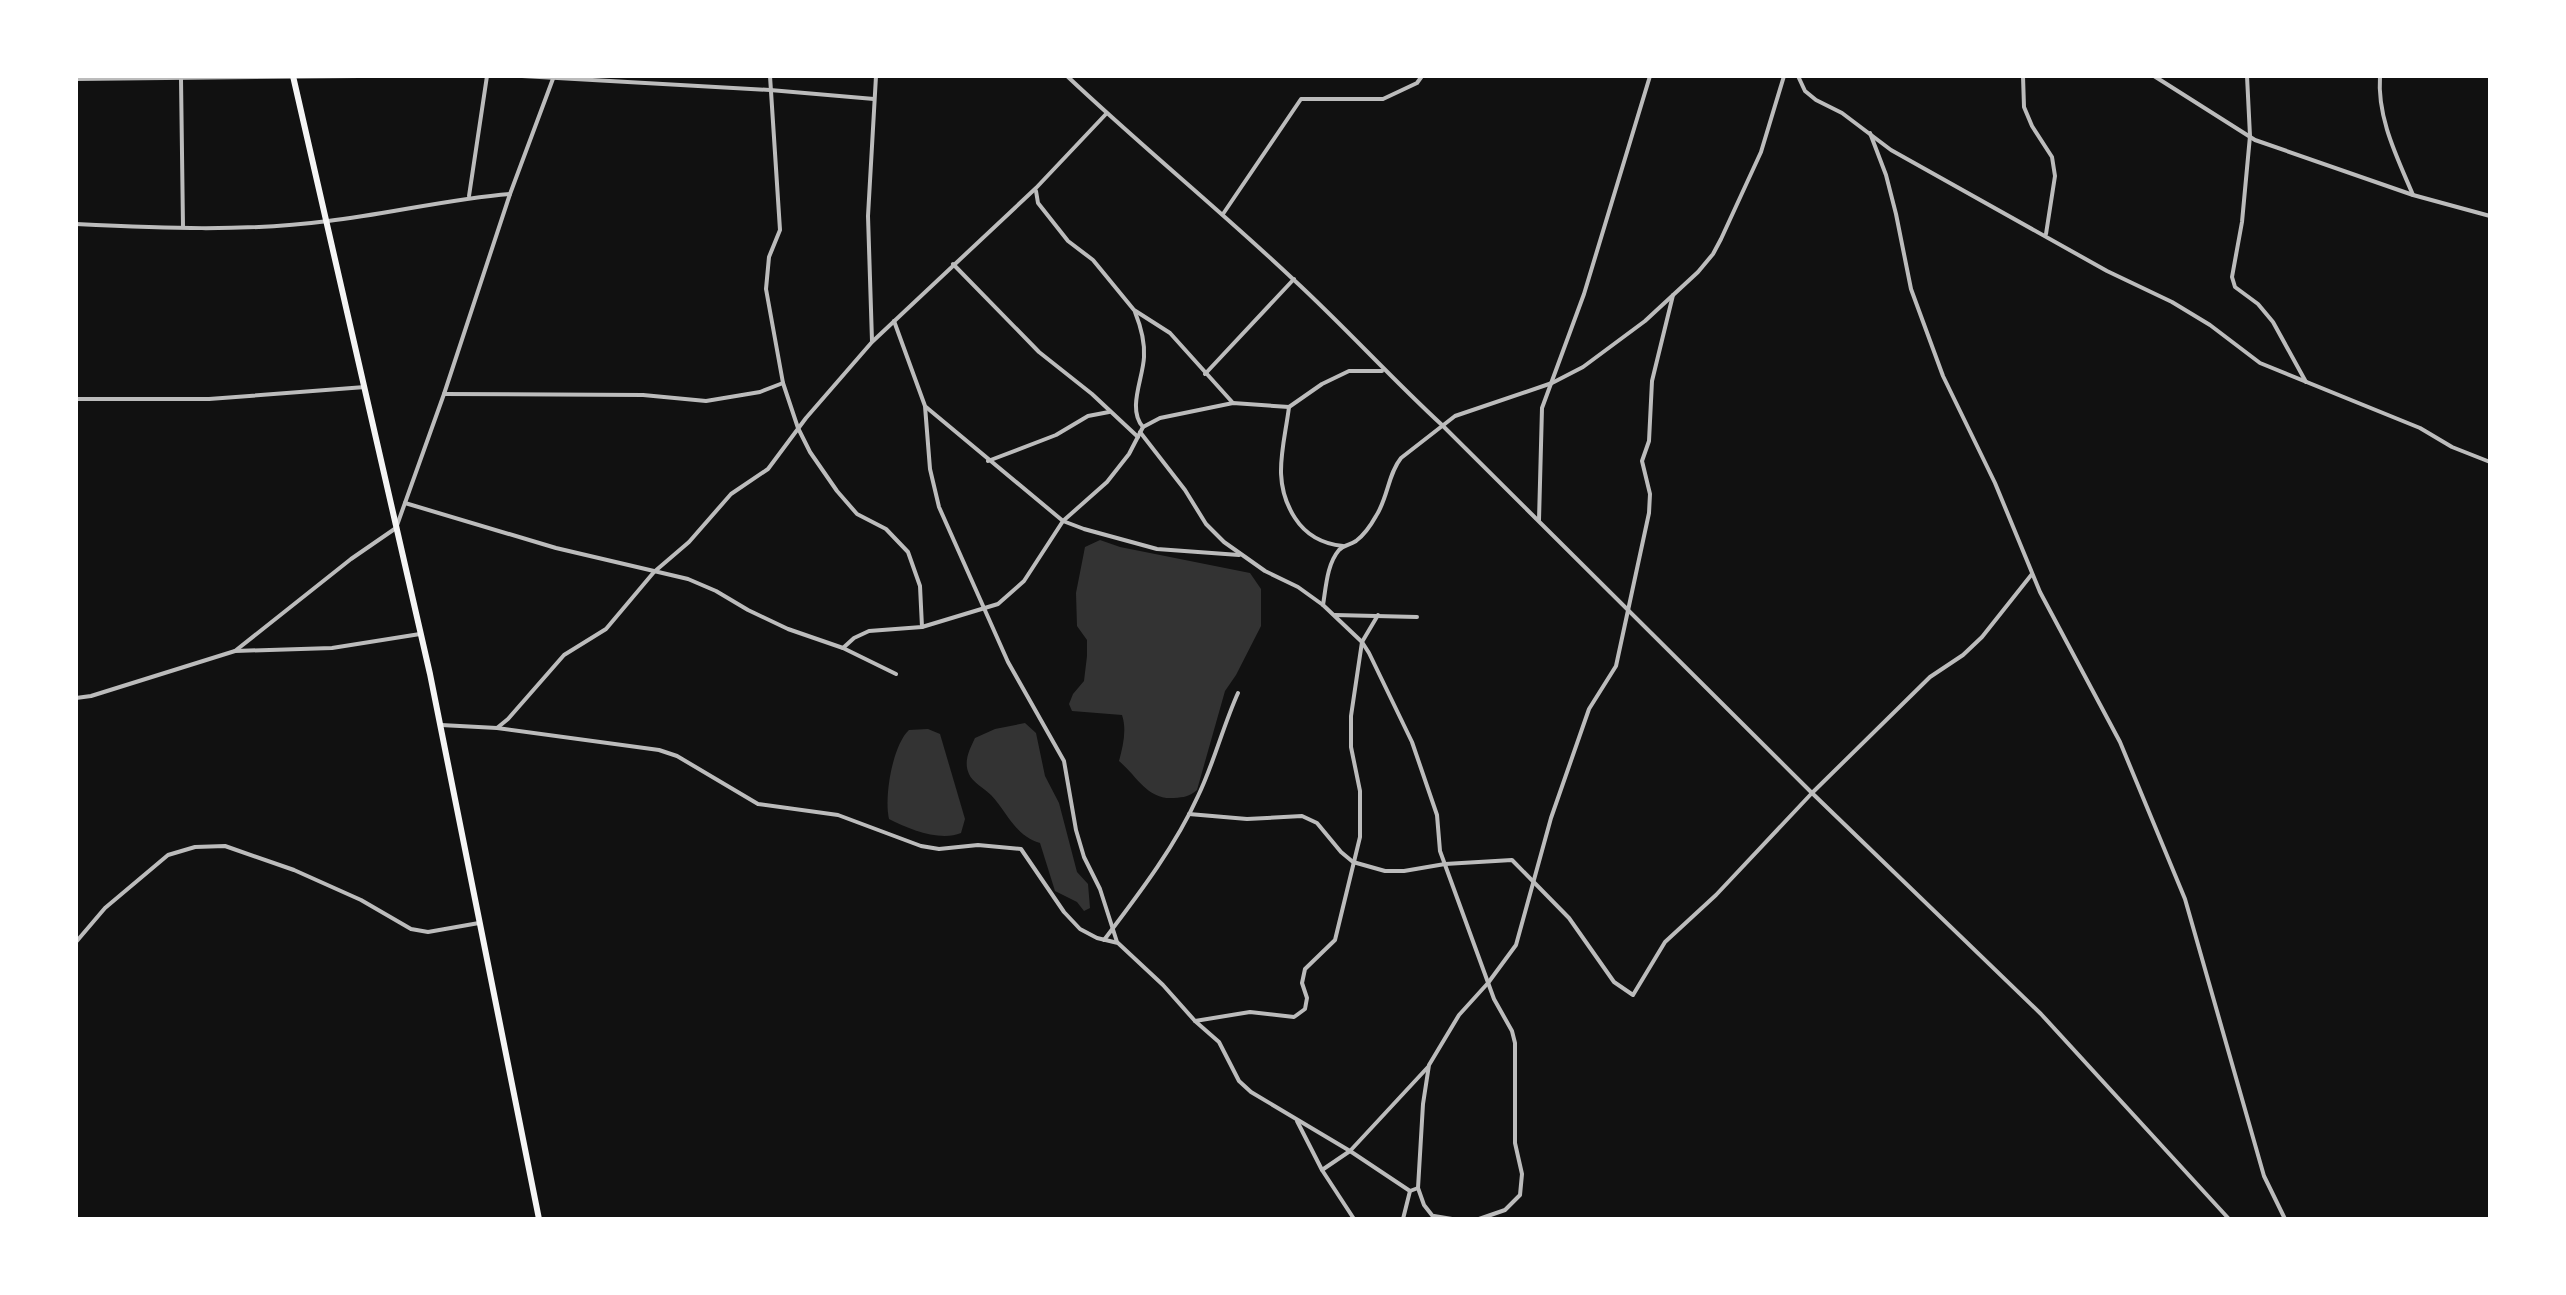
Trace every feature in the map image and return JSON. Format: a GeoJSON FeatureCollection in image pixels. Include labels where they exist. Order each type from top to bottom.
{"type":"FeatureCollection","features":[{"type":"Feature","properties":{"kind":"main road"},"geometry":{"type":"LineString","coordinates":[[293,76],[441,725],[539,1219]]}},
{"type":"Feature","properties":{"kind":"street"},"geometry":{"type":"LineString","coordinates":[[76,79],[359,76]]}},
{"type":"Feature","properties":{"kind":"street"},"geometry":{"type":"LineString","coordinates":[[469,197],[487,76]]}},
{"type":"Feature","properties":{"kind":"street"},"geometry":{"type":"LineString","coordinates":[[522,76],[874,99]]}},
{"type":"Feature","properties":{"kind":"street"},"geometry":{"type":"LineString","coordinates":[[770,76],[780,230],[769,257],[766,289],[783,383],[798,428],[810,452],[847,505],[857,514],[886,529],[908,552],[920,586],[922,627]]}},
{"type":"Feature","properties":{"kind":"street"},"geometry":{"type":"LineString","coordinates":[[872,342],[868,216],[876,76]]}},
{"type":"Feature","properties":{"kind":"street"},"geometry":{"type":"LineString","coordinates":[[1067,76],[1074,79],[1107,113],[1294,279],[1383,371],[1442,425],[1812,793],[2041,1014],[2229,1219]]}},
{"type":"Feature","properties":{"kind":"street"},"geometry":{"type":"LineString","coordinates":[[1223,214],[1301,99],[1383,99],[1417,83],[1422,76]]}},
{"type":"Feature","properties":{"kind":"street"},"geometry":{"type":"LineString","coordinates":[[1539,520],[1540,418],[1584,294],[1650,76]]}},
{"type":"Feature","properties":{"kind":"street"},"geometry":{"type":"LineString","coordinates":[[1289,407],[1280,471],[1281,493],[1299,525],[1308,534],[1334,545],[1344,546],[1355,542],[1377,515],[1386,498],[1395,465],[1442,425],[1467,411],[1494,405],[1552,383],[1612,348],[1698,272],[1721,239],[1761,152],[1784,76]]}},
{"type":"Feature","properties":{"kind":"street"},"geometry":{"type":"LineString","coordinates":[[1798,76],[1805,91],[1816,100],[1842,113],[1891,150],[2046,234],[2107,271],[2172,302],[2210,325],[2260,363],[2420,428],[2452,447],[2490,462]]}},
{"type":"Feature","properties":{"kind":"street"},"geometry":{"type":"LineString","coordinates":[[2023,76],[2024,107],[2052,157],[2055,176],[2046,234]]}},
{"type":"Feature","properties":{"kind":"street"},"geometry":{"type":"LineString","coordinates":[[2154,76],[2250,136],[2289,154],[2330,165],[2413,195],[2490,216]]}},
{"type":"Feature","properties":{"kind":"street"},"geometry":{"type":"LineString","coordinates":[[2247,76],[2250,136],[2242,222],[2232,277],[2235,287],[2258,304],[2273,322],[2306,382]]}},
{"type":"Feature","properties":{"kind":"street"},"geometry":{"type":"LineString","coordinates":[[2380,76],[2383,115],[2391,144],[2413,195]]}},
{"type":"Feature","properties":{"kind":"street"},"geometry":{"type":"LineString","coordinates":[[235,651],[351,559],[396,528],[553,77]]}},
{"type":"Feature","properties":{"kind":"street"},"geometry":{"type":"LineString","coordinates":[[181,79],[183,227]]}},
{"type":"Feature","properties":{"kind":"street"},"geometry":{"type":"LineString","coordinates":[[497,728],[564,655],[606,629],[654,572],[689,542],[731,494],[768,469],[798,428],[872,342],[1036,188],[1107,113]]}},
{"type":"Feature","properties":{"kind":"street"},"geometry":{"type":"LineString","coordinates":[[1870,133],[1886,175],[1911,289],[1943,376],[1995,483],[2032,574],[2120,742],[2164,843],[2194,923],[2264,1176],[2285,1219]]}},
{"type":"Feature","properties":{"kind":"street"},"geometry":{"type":"LineString","coordinates":[[1036,188],[1038,203],[1068,241],[1093,260],[1134,310],[1170,333],[1233,403]]}},
{"type":"Feature","properties":{"kind":"street"},"geometry":{"type":"LineString","coordinates":[[76,224],[183,227],[327,222],[469,197],[510,194]]}},
{"type":"Feature","properties":{"kind":"street"},"geometry":{"type":"LineString","coordinates":[[953,264],[1039,352],[1139,435],[1185,490],[1206,524],[1241,556],[1298,587],[1323,605],[1362,642],[1395,702],[1412,742],[1433,801],[1440,851],[1488,983],[1515,1043],[1515,1143],[1522,1185],[1520,1195],[1514,1203],[1492,1216],[1479,1219]]}},
{"type":"Feature","properties":{"kind":"street"},"geometry":{"type":"LineString","coordinates":[[1205,374],[1294,279]]}},
{"type":"Feature","properties":{"kind":"street"},"geometry":{"type":"LineString","coordinates":[[1322,1170],[1350,1151],[1429,1065],[1459,1015],[1516,945],[1551,818],[1589,709],[1616,666],[1651,502],[1642,461],[1649,441],[1652,381],[1673,295]]}},
{"type":"Feature","properties":{"kind":"street"},"geometry":{"type":"LineString","coordinates":[[1134,310],[1144,344],[1141,382],[1135,402],[1135,413],[1143,427]]}},
{"type":"Feature","properties":{"kind":"street"},"geometry":{"type":"LineString","coordinates":[[894,321],[925,406],[930,469],[939,507],[1008,662],[1064,761],[1084,857],[1100,889],[1118,943],[1219,1042],[1239,1081],[1251,1092],[1410,1191]]}},
{"type":"Feature","properties":{"kind":"street"},"geometry":{"type":"LineString","coordinates":[[843,648],[869,631],[922,627],[998,604],[1024,581],[1063,521],[1107,482],[1129,454],[1143,427],[1171,414],[1233,403],[1289,407],[1322,384],[1349,371],[1383,371]]}},
{"type":"Feature","properties":{"kind":"street"},"geometry":{"type":"LineString","coordinates":[[444,394],[643,395],[706,401],[760,392],[783,383]]}},
{"type":"Feature","properties":{"kind":"street"},"geometry":{"type":"LineString","coordinates":[[76,399],[209,399],[366,387]]}},
{"type":"Feature","properties":{"kind":"street"},"geometry":{"type":"LineString","coordinates":[[925,406],[1063,521],[1147,547],[1241,556]]}},
{"type":"Feature","properties":{"kind":"street"},"geometry":{"type":"LineString","coordinates":[[988,461],[1066,430],[1088,416],[1109,412]]}},
{"type":"Feature","properties":{"kind":"street"},"geometry":{"type":"LineString","coordinates":[[405,503],[556,548],[688,579],[788,629],[843,648],[896,674]]}},
{"type":"Feature","properties":{"kind":"street"},"geometry":{"type":"LineString","coordinates":[[1323,605],[1332,562],[1344,546]]}},
{"type":"Feature","properties":{"kind":"street"},"geometry":{"type":"LineString","coordinates":[[1189,814],[1247,819],[1302,816],[1317,823],[1353,862],[1393,871],[1512,860],[1569,918],[1614,982],[1633,995],[1665,942],[1716,895],[1812,793],[1930,677],[1963,655],[1982,637],[2032,574]]}},
{"type":"Feature","properties":{"kind":"street"},"geometry":{"type":"LineString","coordinates":[[1335,615],[1417,617]]}},
{"type":"Feature","properties":{"kind":"street"},"geometry":{"type":"LineString","coordinates":[[1195,1021],[1250,1012],[1294,1017],[1302,1013],[1307,1004],[1302,983],[1305,969],[1335,940],[1360,837],[1351,716],[1362,642],[1378,615]]}},
{"type":"Feature","properties":{"kind":"street"},"geometry":{"type":"LineString","coordinates":[[76,698],[235,651],[332,648],[420,634]]}},
{"type":"Feature","properties":{"kind":"street"},"geometry":{"type":"LineString","coordinates":[[1104,940],[1140,892],[1189,814],[1238,693]]}},
{"type":"Feature","properties":{"kind":"street"},"geometry":{"type":"LineString","coordinates":[[441,725],[497,728],[659,750],[677,756],[758,804],[838,815],[921,846],[939,849],[978,845],[1021,849],[1064,912],[1080,929],[1118,943]]}},
{"type":"Feature","properties":{"kind":"street"},"geometry":{"type":"LineString","coordinates":[[76,942],[105,908],[168,855],[195,847],[225,846],[294,870],[361,900],[411,929],[428,932],[479,923]]}},
{"type":"Feature","properties":{"kind":"street"},"geometry":{"type":"LineString","coordinates":[[1429,1065],[1423,1104],[1418,1188],[1424,1205],[1433,1217],[1452,1219]]}},
{"type":"Feature","properties":{"kind":"street"},"geometry":{"type":"LineString","coordinates":[[1296,1119],[1322,1170],[1354,1219]]}},
{"type":"Feature","properties":{"kind":"street"},"geometry":{"type":"LineString","coordinates":[[1410,1191],[1418,1188]]}},
{"type":"Feature","properties":{"kind":"street"},"geometry":{"type":"LineString","coordinates":[[1403,1219],[1410,1191]]}},
{"type":"Feature","properties":{"kind":"shaded area"},"geometry":{"type":"Polygon","coordinates":[[[1100,540],[1120,547],[1250,573],[1261,589],[1261,626],[1225,691],[1197,790],[1186,796],[1165,798],[1157,795],[1119,761],[1124,732],[1122,715],[1072,711],[1069,704],[1084,681],[1087,656],[1087,640],[1077,626],[1076,593],[1085,547],[1100,540]]]}},
{"type":"Feature","properties":{"kind":"shaded area"},"geometry":{"type":"Polygon","coordinates":[[[1025,723],[1036,733],[1045,776],[1059,803],[1077,872],[1088,884],[1090,908],[1084,911],[1077,902],[1055,891],[1040,843],[1018,829],[991,795],[973,780],[967,769],[968,755],[975,738],[995,729],[1025,723]]]}},
{"type":"Feature","properties":{"kind":"shaded area"},"geometry":{"type":"Polygon","coordinates":[[[928,729],[940,734],[965,819],[961,833],[944,836],[925,833],[889,819],[889,786],[898,748],[909,730],[928,729]]]}}]}
